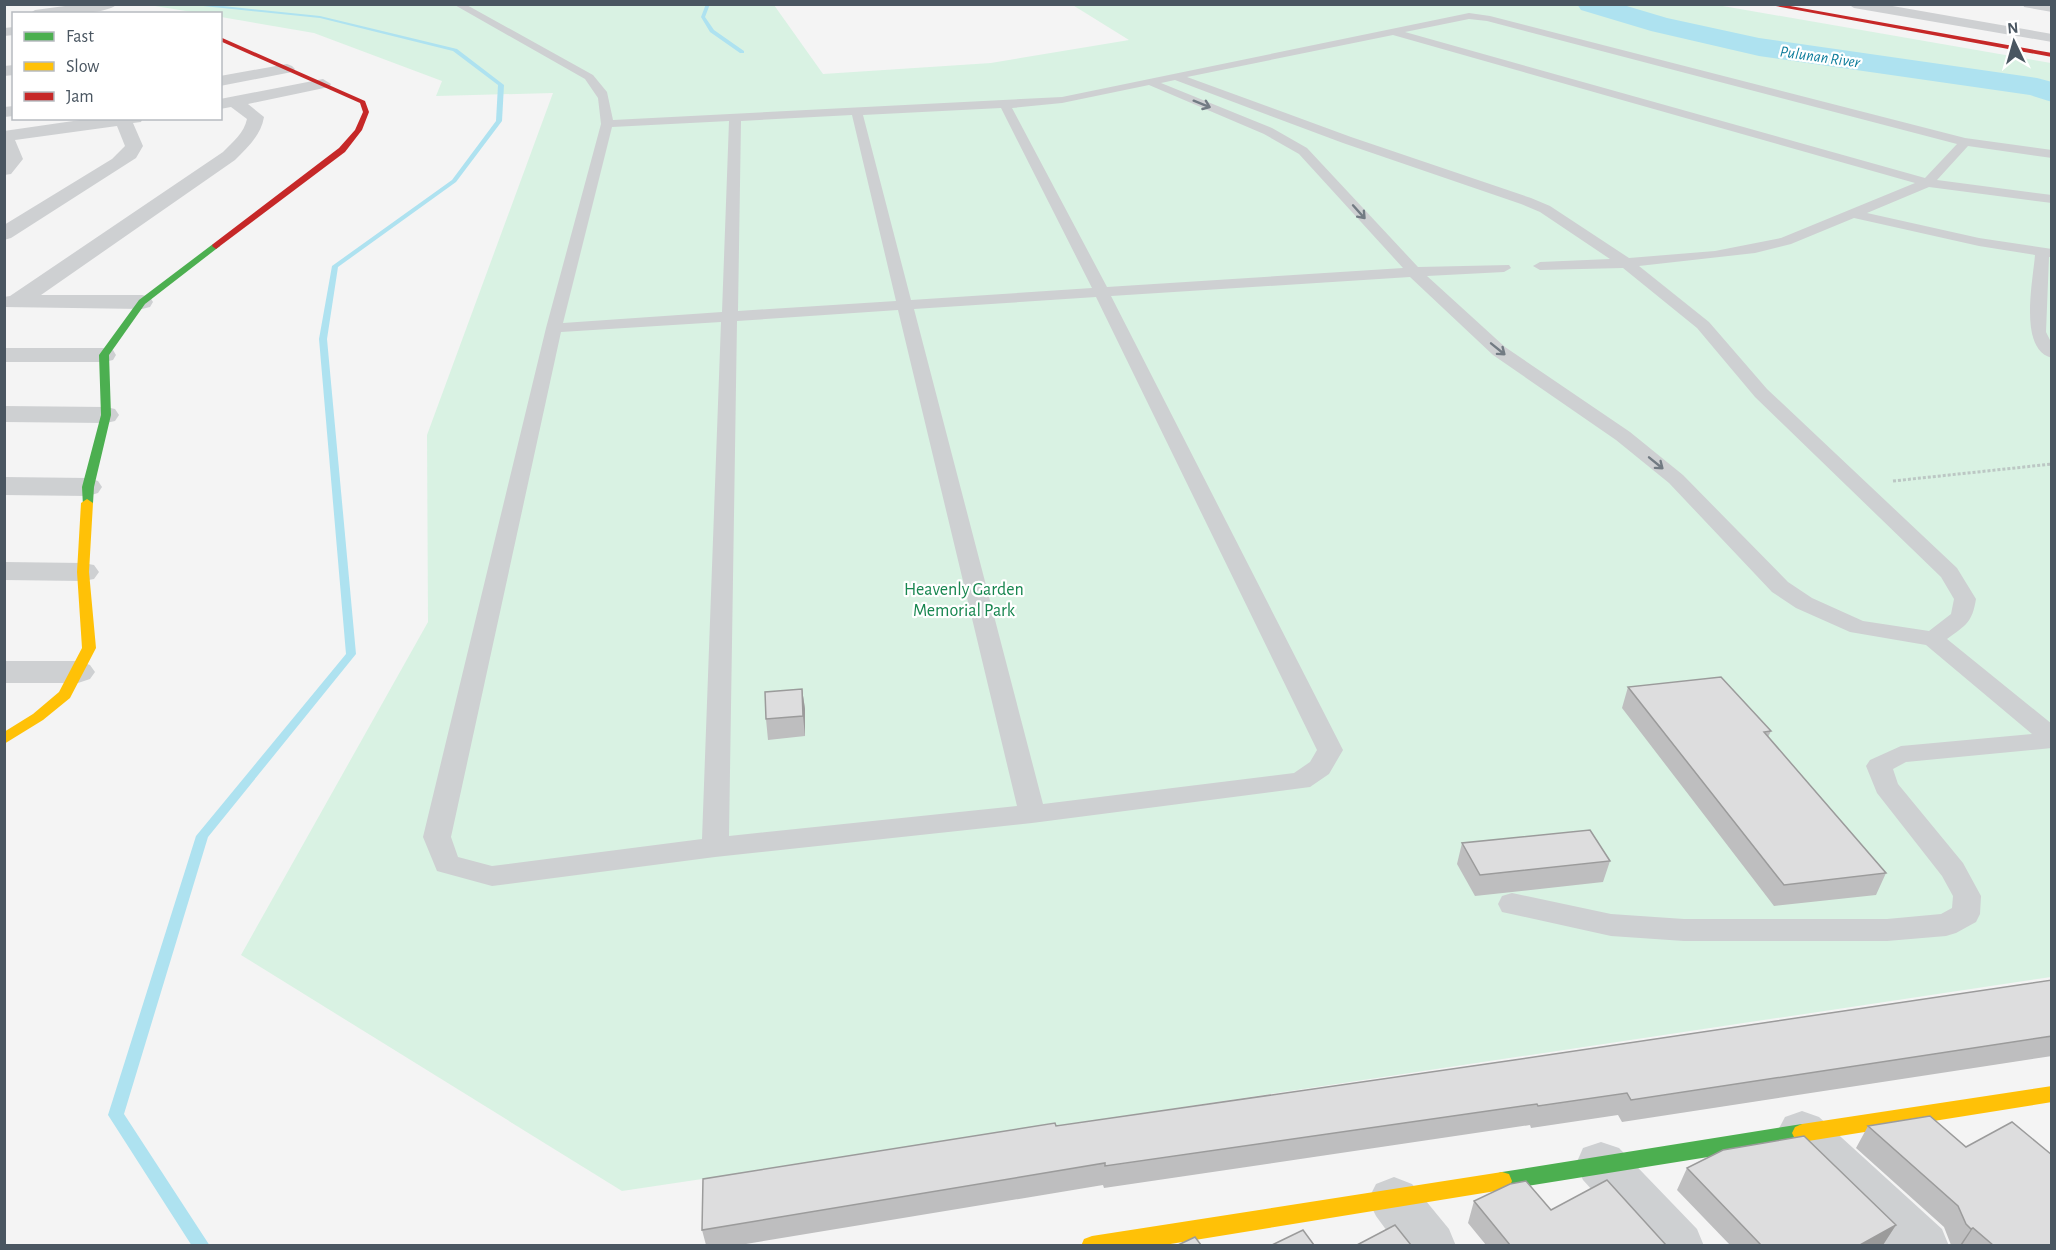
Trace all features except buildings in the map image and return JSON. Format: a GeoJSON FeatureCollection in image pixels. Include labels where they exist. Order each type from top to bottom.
{"type":"FeatureCollection","features":[{"type":"Feature","properties":{"kind":"street"},"geometry":{"type":"LineString","coordinates":[[1767,4],[2052,55]]}},
{"type":"Feature","properties":{"kind":"street"},"geometry":{"type":"LineString","coordinates":[[1854,4],[2052,38]]}},
{"type":"Feature","properties":{"kind":"street"},"geometry":{"type":"LineString","coordinates":[[1917,32],[1972,10],[1939,4]]}},
{"type":"Feature","properties":{"kind":"street"},"geometry":{"type":"LineString","coordinates":[[2029,4],[2052,8]]}},
{"type":"Feature","properties":{"kind":"street"},"geometry":{"type":"LineString","coordinates":[[50,12],[108,5]]}},
{"type":"Feature","properties":{"kind":"street"},"geometry":{"type":"LineString","coordinates":[[4,739],[38,717],[65,695],[89,648],[83,572],[88,487],[105,415],[104,355],[142,302],[342,150],[358,130],[366,112],[363,102],[257,54],[222,41]]}},
{"type":"Feature","properties":{"kind":"street"},"geometry":{"type":"LineString","coordinates":[[230,58],[257,54]]}},
{"type":"Feature","properties":{"kind":"street"},"geometry":{"type":"LineString","coordinates":[[222,81],[288,69]]}},
{"type":"Feature","properties":{"kind":"street"},"geometry":{"type":"LineString","coordinates":[[228,103],[323,84]]}},
{"type":"Feature","properties":{"kind":"street"},"geometry":{"type":"LineString","coordinates":[[10,302],[229,156],[249,135],[255,126],[256,117],[228,103]]}},
{"type":"Feature","properties":{"kind":"street"},"geometry":{"type":"LineString","coordinates":[[4,170],[14,159],[5,136],[122,120]]}},
{"type":"Feature","properties":{"kind":"street"},"geometry":{"type":"LineString","coordinates":[[4,234],[130,154],[134,146],[129,120]]}},
{"type":"Feature","properties":{"kind":"street"},"geometry":{"type":"LineString","coordinates":[[10,302],[142,302]]}},
{"type":"Feature","properties":{"kind":"street"},"geometry":{"type":"LineString","coordinates":[[4,355],[104,355]]}},
{"type":"Feature","properties":{"kind":"street"},"geometry":{"type":"LineString","coordinates":[[4,414],[105,415]]}},
{"type":"Feature","properties":{"kind":"street"},"geometry":{"type":"LineString","coordinates":[[4,486],[88,487]]}},
{"type":"Feature","properties":{"kind":"street"},"geometry":{"type":"LineString","coordinates":[[4,571],[83,572]]}},
{"type":"Feature","properties":{"kind":"street"},"geometry":{"type":"LineString","coordinates":[[4,672],[78,672]]}},
{"type":"Feature","properties":{"kind":"street"},"geometry":{"type":"LineString","coordinates":[[1092,1245],[1190,1238],[1601,1164],[2052,1094]]}},
{"type":"Feature","properties":{"kind":"street"},"geometry":{"type":"LineString","coordinates":[[1988,1103],[2033,1140]]}},
{"type":"Feature","properties":{"kind":"street"},"geometry":{"type":"LineString","coordinates":[[1802,1132],[1923,1245]]}},
{"type":"Feature","properties":{"kind":"street"},"geometry":{"type":"LineString","coordinates":[[1601,1164],[1678,1245]]}},
{"type":"Feature","properties":{"kind":"street"},"geometry":{"type":"LineString","coordinates":[[1394,1200],[1430,1245]]}},
{"type":"Feature","properties":{"kind":"lane"},"geometry":{"type":"LineString","coordinates":[[457,4],[589,76],[599,86],[604,98],[607,124],[555,328],[437,837],[447,864],[492,876],[715,847],[1032,814],[1301,781],[1320,768],[1330,750],[1102,292],[1006,106]]}},
{"type":"Feature","properties":{"kind":"lane"},"geometry":{"type":"LineString","coordinates":[[607,124],[1006,106],[1062,100],[1453,17],[1468,16],[1487,18],[1965,142],[2052,154]]}},
{"type":"Feature","properties":{"kind":"lane"},"geometry":{"type":"LineString","coordinates":[[1390,31],[1928,183],[2052,200]]}},
{"type":"Feature","properties":{"kind":"lane"},"geometry":{"type":"LineString","coordinates":[[1174,76],[1347,140],[1545,209],[1626,263],[1703,325],[1761,393],[1949,573],[1965,599],[1962,617],[1933,639]]}},
{"type":"Feature","properties":{"kind":"lane"},"geometry":{"type":"LineString","coordinates":[[1148,81],[1314,148],[1414,272],[1458,315],[1499,351],[1623,436],[1677,479],[1780,587],[1804,603],[1858,627],[1933,639],[2052,739]]}},
{"type":"Feature","properties":{"kind":"lane"},"geometry":{"type":"LineString","coordinates":[[857,113],[903,306],[1032,814]]}},
{"type":"Feature","properties":{"kind":"lane"},"geometry":{"type":"LineString","coordinates":[[715,847],[735,118]]}},
{"type":"Feature","properties":{"kind":"lane"},"geometry":{"type":"LineString","coordinates":[[1314,148],[1347,140]]}},
{"type":"Feature","properties":{"kind":"lane"},"geometry":{"type":"LineString","coordinates":[[1540,266],[1626,263],[1755,249],[1786,241],[1928,183],[1965,142]]}},
{"type":"Feature","properties":{"kind":"lane"},"geometry":{"type":"LineString","coordinates":[[1855,214],[1938,234],[2047,252],[2038,332],[2042,344],[2052,353]]}},
{"type":"Feature","properties":{"kind":"lane"},"geometry":{"type":"LineString","coordinates":[[555,328],[1504,268]]}},
{"type":"Feature","properties":{"kind":"lane"},"geometry":{"type":"LineString","coordinates":[[1512,904],[1611,925],[1684,930],[1887,930],[1946,925],[1966,914],[1967,896],[1953,870],[1886,787],[1879,766],[1902,754],[2052,739]]}},
{"type":"Feature","properties":{"kind":"path"},"geometry":{"type":"LineString","coordinates":[[1857,485],[2052,464]]}},
{"type":"Feature","properties":{"kind":"green space","name":"Heavenly Garden Memorial Park"},"geometry":{"type":"Polygon","coordinates":[[[1071,4],[1717,5],[2051,63],[2051,977],[622,1191],[241,955],[428,622],[427,435],[553,93],[436,96],[442,81],[314,33],[222,17],[222,12],[192,12],[149,5],[774,5],[823,74],[991,63],[1129,40],[1071,4]]]}},
{"type":"Feature","properties":{"kind":"waterway"},"geometry":{"type":"LineString","coordinates":[[186,4],[320,17],[455,50],[501,85],[499,121],[454,181],[335,266],[323,339],[351,654],[202,836],[116,1115],[202,1246]]}},
{"type":"Feature","properties":{"kind":"waterway"},"geometry":{"type":"LineString","coordinates":[[708,4],[703,17],[712,31],[742,52]]}},
{"type":"Feature","properties":{"kind":"waterway","name":"Pulunan River"},"geometry":{"type":"LineString","coordinates":[[1590,4],[1661,25],[1759,47],[2037,87],[2052,93]]}},
{"type":"Feature","properties":{"kind":"traffic: fast"},"geometry":{"type":"LineString","coordinates":[[87,503],[88,487],[106,415],[104,355],[142,302],[216,246]]}},
{"type":"Feature","properties":{"kind":"traffic: fast"},"geometry":{"type":"LineString","coordinates":[[1502,1181],[1802,1133]]}},
{"type":"Feature","properties":{"kind":"traffic: slow"},"geometry":{"type":"LineString","coordinates":[[4,739],[38,717],[65,695],[89,648],[83,572],[87,503]]}},
{"type":"Feature","properties":{"kind":"traffic: slow"},"geometry":{"type":"LineString","coordinates":[[1802,1133],[2052,1094]]}},
{"type":"Feature","properties":{"kind":"traffic: slow"},"geometry":{"type":"LineString","coordinates":[[1092,1246],[1502,1181]]}},
{"type":"Feature","properties":{"kind":"traffic: jam"},"geometry":{"type":"LineString","coordinates":[[1767,4],[2052,55]]}},
{"type":"Feature","properties":{"kind":"traffic: jam"},"geometry":{"type":"LineString","coordinates":[[216,246],[342,150],[358,130],[366,112],[363,102],[222,40]]}}]}
